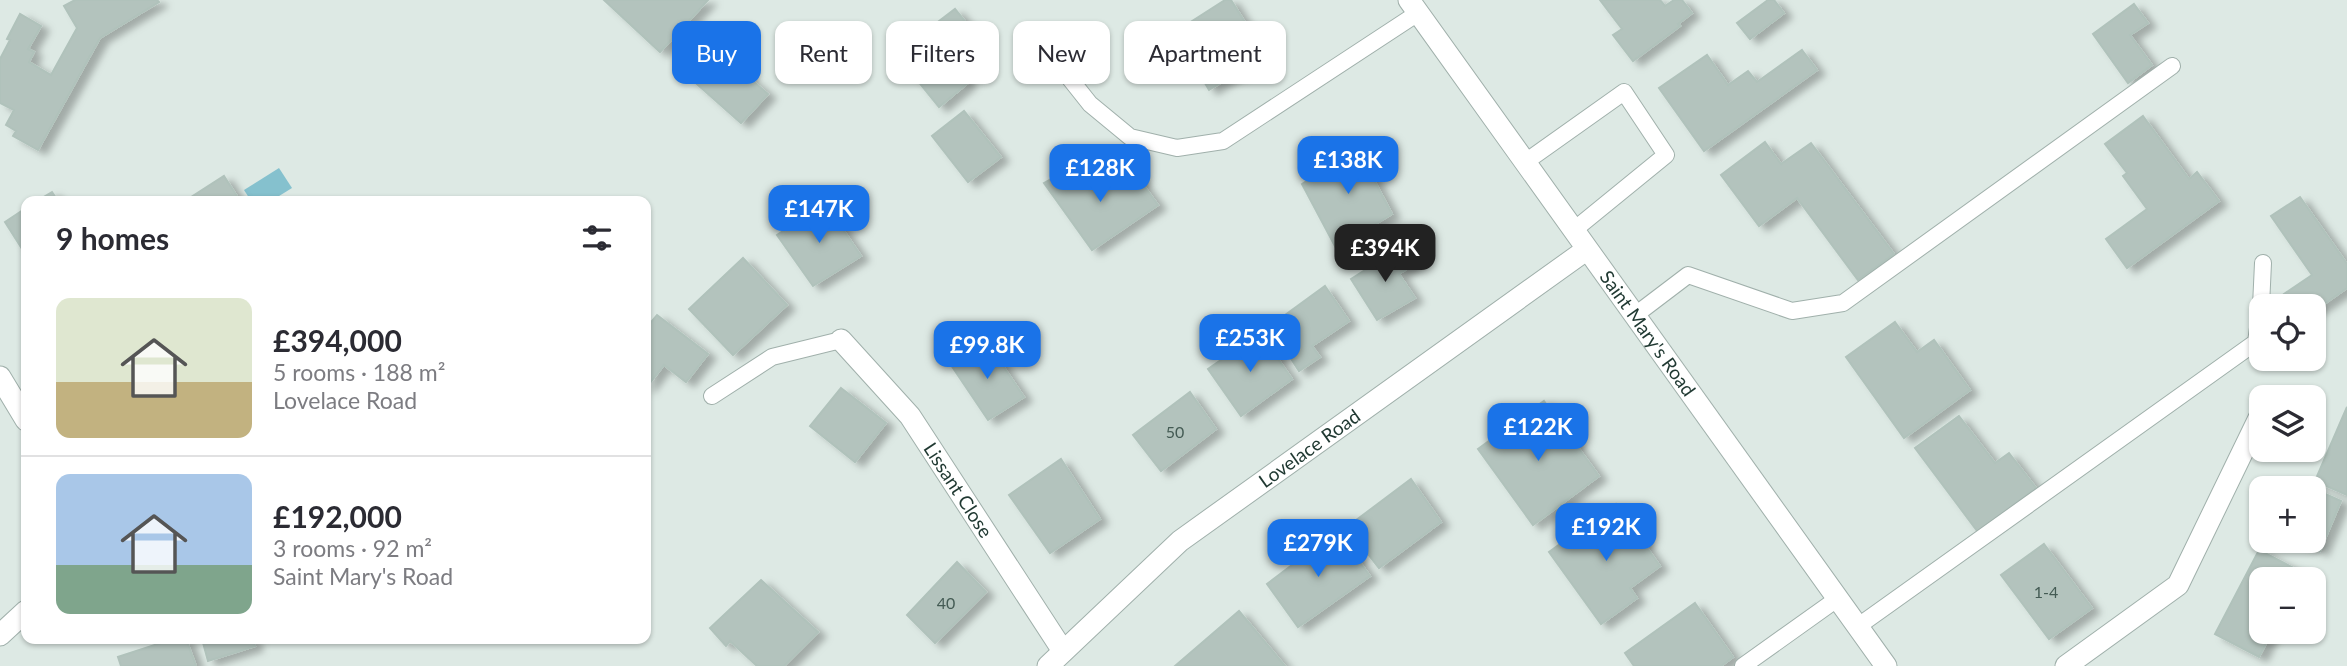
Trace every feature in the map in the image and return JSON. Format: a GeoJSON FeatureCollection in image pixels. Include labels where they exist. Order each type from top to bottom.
{"type":"FeatureCollection","features":[{"type":"Feature","properties":{"kind":"street","name":"Saint Mary's Road"},"geometry":{"type":"LineString","coordinates":[[1414,7],[1886,666]]}},
{"type":"Feature","properties":{"kind":"street","name":"Lovelace Road"},"geometry":{"type":"LineString","coordinates":[[1048,666],[1180,541],[1586,250]]}},
{"type":"Feature","properties":{"kind":"street","name":"Lissant Close"},"geometry":{"type":"LineString","coordinates":[[841,340],[909,416],[1063,651]]}},
{"type":"Feature","properties":{"kind":"street"},"geometry":{"type":"LineString","coordinates":[[0,377],[21,412]]}},
{"type":"Feature","properties":{"kind":"street"},"geometry":{"type":"LineString","coordinates":[[2066,666],[2178,585],[2249,439]]}},
{"type":"Feature","properties":{"kind":"street"},"geometry":{"type":"LineString","coordinates":[[0,635],[21,616]]}},
{"type":"Feature","properties":{"kind":"lane"},"geometry":{"type":"LineString","coordinates":[[1074,84],[1090,104],[1130,137],[1177,148],[1223,141],[1414,7]]}},
{"type":"Feature","properties":{"kind":"lane"},"geometry":{"type":"LineString","coordinates":[[1634,316],[1688,275],[1792,311],[1843,303],[2172,66]]}},
{"type":"Feature","properties":{"kind":"lane"},"geometry":{"type":"LineString","coordinates":[[1524,163],[1625,92],[1666,155],[1574,230]]}},
{"type":"Feature","properties":{"kind":"lane"},"geometry":{"type":"LineString","coordinates":[[2262,294],[2263,263]]}},
{"type":"Feature","properties":{"kind":"lane"},"geometry":{"type":"LineString","coordinates":[[712,396],[772,357],[841,340]]}},
{"type":"Feature","properties":{"kind":"lane"},"geometry":{"type":"LineString","coordinates":[[1857,627],[2249,347]]}},
{"type":"Feature","properties":{"kind":"lane"},"geometry":{"type":"LineString","coordinates":[[1743,666],[1837,599]]}},
{"type":"Feature","properties":{"kind":"water"},"geometry":{"type":"Polygon","coordinates":[[[279,168],[292,188],[279,196],[248,196],[244,190],[279,168]]]}},
{"type":"Feature","properties":{"kind":"building"},"geometry":{"type":"Polygon","coordinates":[[[75,0],[159,2],[100,38],[38,150],[13,136],[16,131],[6,125],[14,110],[0,103],[0,59],[20,14],[41,26],[28,49],[34,52],[29,62],[51,75],[77,28],[64,6],[75,0]]]}},
{"type":"Feature","properties":{"kind":"building"},"geometry":{"type":"Polygon","coordinates":[[[604,0],[708,0],[689,21],[672,21],[672,39],[660,52],[604,0]]]}},
{"type":"Feature","properties":{"kind":"building"},"geometry":{"type":"Polygon","coordinates":[[[1225,0],[1231,0],[1244,21],[1192,21],[1225,0]]]}},
{"type":"Feature","properties":{"kind":"building"},"geometry":{"type":"Polygon","coordinates":[[[1600,0],[1660,0],[1665,6],[1674,0],[1682,0],[1692,13],[1678,24],[1680,26],[1633,61],[1613,35],[1622,29],[1600,0]]]}},
{"type":"Feature","properties":{"kind":"building"},"geometry":{"type":"Polygon","coordinates":[[[1768,0],[1774,0],[1784,13],[1750,39],[1737,23],[1768,0]]]}},
{"type":"Feature","properties":{"kind":"building"},"geometry":{"type":"Polygon","coordinates":[[[2134,4],[2148,23],[2130,35],[2152,65],[2128,83],[2093,34],[2134,4]]]}},
{"type":"Feature","properties":{"kind":"building"},"geometry":{"type":"Polygon","coordinates":[[[955,9],[965,21],[939,21],[955,9]]]}},
{"type":"Feature","properties":{"kind":"building"},"geometry":{"type":"Polygon","coordinates":[[[1802,50],[1817,70],[1704,151],[1659,88],[1707,55],[1728,85],[1748,71],[1757,82],[1802,50]]]}},
{"type":"Feature","properties":{"kind":"building"},"geometry":{"type":"Polygon","coordinates":[[[697,84],[756,84],[768,94],[741,123],[697,84]]]}},
{"type":"Feature","properties":{"kind":"building"},"geometry":{"type":"Polygon","coordinates":[[[920,84],[967,84],[939,107],[920,84]]]}},
{"type":"Feature","properties":{"kind":"building"},"geometry":{"type":"Polygon","coordinates":[[[1205,84],[1219,84],[1209,90],[1205,84]]]}},
{"type":"Feature","properties":{"kind":"building"},"geometry":{"type":"Polygon","coordinates":[[[964,111],[1001,157],[968,182],[932,136],[964,111]]]}},
{"type":"Feature","properties":{"kind":"building"},"geometry":{"type":"Polygon","coordinates":[[[2143,116],[2189,179],[2197,172],[2219,201],[2127,268],[2106,239],[2147,209],[2123,176],[2127,173],[2105,144],[2143,116]]]}},
{"type":"Feature","properties":{"kind":"building"},"geometry":{"type":"Polygon","coordinates":[[[1368,141],[1379,158],[1367,167],[1392,214],[1336,248],[1302,184],[1368,141]]]}},
{"type":"Feature","properties":{"kind":"building"},"geometry":{"type":"Polygon","coordinates":[[[1765,142],[1781,164],[1811,143],[1894,254],[1858,280],[1797,198],[1759,226],[1721,175],[1765,142]]]}},
{"type":"Feature","properties":{"kind":"building"},"geometry":{"type":"Polygon","coordinates":[[[1076,165],[1097,196],[1133,171],[1158,205],[1092,250],[1044,183],[1076,165]]]}},
{"type":"Feature","properties":{"kind":"building"},"geometry":{"type":"Polygon","coordinates":[[[224,176],[237,196],[193,196],[224,176]]]}},
{"type":"Feature","properties":{"kind":"building"},"geometry":{"type":"Polygon","coordinates":[[[2300,197],[2347,264],[2347,288],[2326,303],[2326,294],[2284,294],[2312,275],[2271,216],[2300,197]]]}},
{"type":"Feature","properties":{"kind":"building"},"geometry":{"type":"Polygon","coordinates":[[[825,203],[861,256],[813,286],[777,235],[825,203]]]}},
{"type":"Feature","properties":{"kind":"building"},"geometry":{"type":"Polygon","coordinates":[[[21,211],[21,247],[5,222],[21,211]]]}},
{"type":"Feature","properties":{"kind":"building"},"geometry":{"type":"Polygon","coordinates":[[[1401,247],[1413,265],[1399,274],[1415,298],[1377,320],[1351,279],[1401,247]]]}},
{"type":"Feature","properties":{"kind":"building"},"geometry":{"type":"Polygon","coordinates":[[[743,258],[787,305],[733,355],[689,309],[743,258]]]}},
{"type":"Feature","properties":{"kind":"building"},"geometry":{"type":"Polygon","coordinates":[[[1325,286],[1349,321],[1312,346],[1320,357],[1299,371],[1270,326],[1325,286]]]}},
{"type":"Feature","properties":{"kind":"building"},"geometry":{"type":"Polygon","coordinates":[[[657,315],[708,354],[686,382],[664,365],[651,382],[651,322],[657,315]]]}},
{"type":"Feature","properties":{"kind":"building"},"geometry":{"type":"Polygon","coordinates":[[[1895,322],[1917,352],[1934,340],[1970,390],[1904,438],[1846,357],[1895,322]]]}},
{"type":"Feature","properties":{"kind":"building"},"geometry":{"type":"Polygon","coordinates":[[[1260,333],[1292,379],[1241,416],[1208,369],[1260,333]]]}},
{"type":"Feature","properties":{"kind":"building"},"geometry":{"type":"Polygon","coordinates":[[[986,341],[1024,397],[988,420],[951,365],[986,341]]]}},
{"type":"Feature","properties":{"kind":"building"},"geometry":{"type":"Polygon","coordinates":[[[841,388],[886,423],[855,462],[810,426],[841,388]]]}},
{"type":"Feature","properties":{"kind":"building"},"geometry":{"type":"Polygon","coordinates":[[[1190,392],[1216,429],[1161,471],[1133,435],[1190,392]]]}},
{"type":"Feature","properties":{"kind":"building"},"geometry":{"type":"Polygon","coordinates":[[[1544,401],[1599,476],[1533,525],[1478,449],[1544,401]]]}},
{"type":"Feature","properties":{"kind":"building"},"geometry":{"type":"Polygon","coordinates":[[[2347,407],[2347,495],[2326,486],[2326,476],[2317,476],[2323,462],[2326,462],[2326,456],[2347,407]]]}},
{"type":"Feature","properties":{"kind":"building"},"geometry":{"type":"Polygon","coordinates":[[[1959,416],[1995,463],[2009,453],[2036,488],[1978,532],[1915,448],[1959,416]]]}},
{"type":"Feature","properties":{"kind":"building"},"geometry":{"type":"Polygon","coordinates":[[[1061,459],[1100,519],[1050,553],[1009,495],[1061,459]]]}},
{"type":"Feature","properties":{"kind":"building"},"geometry":{"type":"Polygon","coordinates":[[[1411,479],[1441,522],[1379,568],[1347,527],[1411,479]]]}},
{"type":"Feature","properties":{"kind":"building"},"geometry":{"type":"Polygon","coordinates":[[[2326,494],[2341,501],[2326,537],[2326,494]]]}},
{"type":"Feature","properties":{"kind":"building"},"geometry":{"type":"Polygon","coordinates":[[[1616,504],[1660,566],[1630,588],[1637,598],[1601,624],[1549,552],[1616,504]]]}},
{"type":"Feature","properties":{"kind":"building"},"geometry":{"type":"Polygon","coordinates":[[[1337,531],[1370,576],[1298,627],[1267,584],[1337,531]]]}},
{"type":"Feature","properties":{"kind":"building"},"geometry":{"type":"Polygon","coordinates":[[[2044,544],[2092,608],[2049,639],[2001,575],[2044,544]]]}},
{"type":"Feature","properties":{"kind":"building"},"geometry":{"type":"Polygon","coordinates":[[[2257,553],[2265,553],[2292,567],[2250,567],[2257,553]]]}},
{"type":"Feature","properties":{"kind":"building"},"geometry":{"type":"Polygon","coordinates":[[[957,562],[986,592],[935,643],[907,615],[957,562]]]}},
{"type":"Feature","properties":{"kind":"building"},"geometry":{"type":"Polygon","coordinates":[[[2249,569],[2249,644],[2266,644],[2259,657],[2215,634],[2249,569]]]}},
{"type":"Feature","properties":{"kind":"building"},"geometry":{"type":"Polygon","coordinates":[[[761,580],[818,632],[784,666],[757,666],[730,641],[726,646],[710,628],[761,580]]]}},
{"type":"Feature","properties":{"kind":"building"},"geometry":{"type":"Polygon","coordinates":[[[1695,603],[1733,657],[1721,666],[1634,666],[1625,653],[1695,603]]]}},
{"type":"Feature","properties":{"kind":"building"},"geometry":{"type":"Polygon","coordinates":[[[1239,611],[1285,666],[1175,666],[1239,611]]]}},
{"type":"Feature","properties":{"kind":"building"},"geometry":{"type":"Polygon","coordinates":[[[158,644],[188,644],[196,666],[121,666],[118,657],[158,644]]]}},
{"type":"Feature","properties":{"kind":"building"},"geometry":{"type":"Polygon","coordinates":[[[203,644],[254,644],[255,646],[208,661],[203,644]]]}}]}
